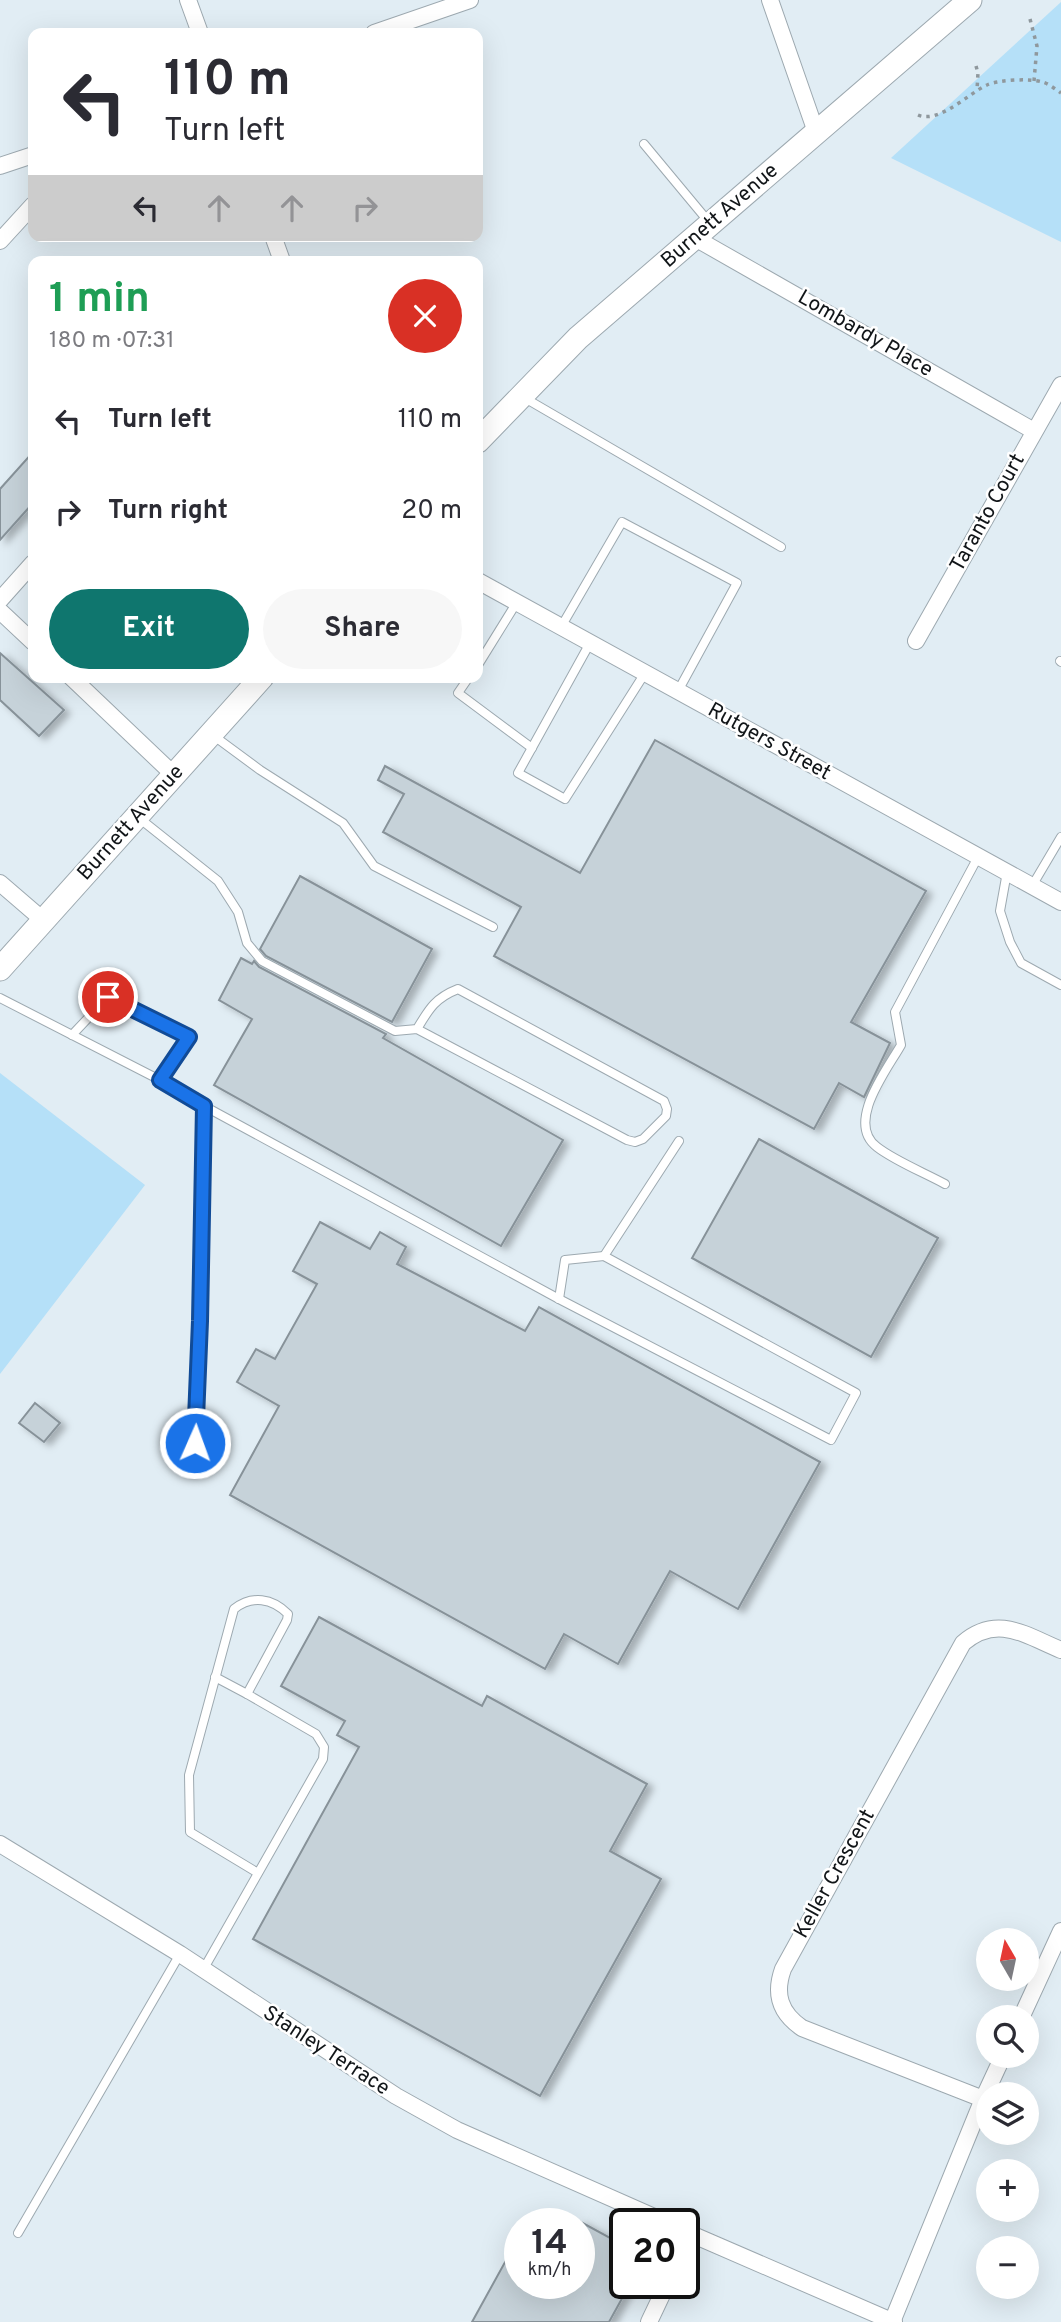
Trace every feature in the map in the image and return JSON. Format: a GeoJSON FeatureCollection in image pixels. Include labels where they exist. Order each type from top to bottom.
{"type":"FeatureCollection","features":[{"type":"Feature","properties":{"kind":"street"},"geometry":{"type":"LineString","coordinates":[[188,0],[198,28]]}},
{"type":"Feature","properties":{"kind":"street"},"geometry":{"type":"LineString","coordinates":[[389,28],[470,0]]}},
{"type":"Feature","properties":{"kind":"street"},"geometry":{"type":"LineString","coordinates":[[770,0],[816,132]]}},
{"type":"Feature","properties":{"kind":"street","name":"Burnett Avenue"},"geometry":{"type":"LineString","coordinates":[[483,436],[578,338],[970,0]]}},
{"type":"Feature","properties":{"kind":"street"},"geometry":{"type":"LineString","coordinates":[[0,166],[28,157]]}},
{"type":"Feature","properties":{"kind":"street"},"geometry":{"type":"LineString","coordinates":[[0,241],[28,210]]}},
{"type":"Feature","properties":{"kind":"street","name":"Lombardy Place"},"geometry":{"type":"LineString","coordinates":[[702,231],[1034,430]]}},
{"type":"Feature","properties":{"kind":"street","name":"Taranto Court"},"geometry":{"type":"LineString","coordinates":[[916,640],[1061,385]]}},
{"type":"Feature","properties":{"kind":"street"},"geometry":{"type":"LineString","coordinates":[[0,600],[28,569]]}},
{"type":"Feature","properties":{"kind":"street","name":"Rutgers Street"},"geometry":{"type":"LineString","coordinates":[[483,584],[1061,902]]}},
{"type":"Feature","properties":{"kind":"street"},"geometry":{"type":"LineString","coordinates":[[0,611],[28,637]]}},
{"type":"Feature","properties":{"kind":"street"},"geometry":{"type":"LineString","coordinates":[[77,683],[174,775]]}},
{"type":"Feature","properties":{"kind":"street","name":"Burnett Avenue"},"geometry":{"type":"LineString","coordinates":[[0,969],[257,683]]}},
{"type":"Feature","properties":{"kind":"street"},"geometry":{"type":"LineString","coordinates":[[0,883],[43,920]]}},
{"type":"Feature","properties":{"kind":"street","name":"Keller Crescent"},"geometry":{"type":"LineString","coordinates":[[976,2096],[802,2028],[793,2022],[782,2008],[778,1995],[779,1982],[783,1969],[963,1643],[988,1628],[1002,1627],[1061,1650]]}},
{"type":"Feature","properties":{"kind":"street","name":"Stanley Terrace"},"geometry":{"type":"LineString","coordinates":[[0,1844],[180,1954],[396,2096],[457,2130],[634,2208]]}},
{"type":"Feature","properties":{"kind":"street"},"geometry":{"type":"LineString","coordinates":[[1027,2005],[1061,1931]]}},
{"type":"Feature","properties":{"kind":"street"},"geometry":{"type":"LineString","coordinates":[[700,2243],[892,2322],[976,2116]]}},
{"type":"Feature","properties":{"kind":"street"},"geometry":{"type":"LineString","coordinates":[[649,2322],[660,2299]]}},
{"type":"Feature","properties":{"kind":"lane"},"geometry":{"type":"LineString","coordinates":[[644,144],[702,231]]}},
{"type":"Feature","properties":{"kind":"lane"},"geometry":{"type":"LineString","coordinates":[[520,396],[781,547]]}},
{"type":"Feature","properties":{"kind":"lane"},"geometry":{"type":"LineString","coordinates":[[561,627],[622,522],[737,583],[678,691]]}},
{"type":"Feature","properties":{"kind":"lane"},"geometry":{"type":"LineString","coordinates":[[483,657],[517,602]]}},
{"type":"Feature","properties":{"kind":"lane"},"geometry":{"type":"LineString","coordinates":[[590,643],[518,773],[565,799],[645,673]]}},
{"type":"Feature","properties":{"kind":"lane"},"geometry":{"type":"LineString","coordinates":[[465,683],[458,693],[532,748]]}},
{"type":"Feature","properties":{"kind":"lane"},"geometry":{"type":"LineString","coordinates":[[211,734],[260,770],[343,823],[374,866],[493,927]]}},
{"type":"Feature","properties":{"kind":"lane"},"geometry":{"type":"LineString","coordinates":[[137,817],[218,881],[238,912],[247,943],[262,961],[395,1031],[417,1029],[627,1140],[635,1142],[643,1139],[666,1116],[664,1101],[458,989],[433,1003],[417,1029]]}},
{"type":"Feature","properties":{"kind":"lane"},"geometry":{"type":"LineString","coordinates":[[1032,886],[1061,837]]}},
{"type":"Feature","properties":{"kind":"lane"},"geometry":{"type":"LineString","coordinates":[[945,1184],[875,1146],[865,1128],[867,1105],[901,1045],[895,1012],[978,857]]}},
{"type":"Feature","properties":{"kind":"lane"},"geometry":{"type":"LineString","coordinates":[[1007,873],[1000,911],[1010,942],[1021,963],[1061,985]]}},
{"type":"Feature","properties":{"kind":"lane"},"geometry":{"type":"LineString","coordinates":[[72,1035],[108,997],[189,1037],[160,1080]]}},
{"type":"Feature","properties":{"kind":"lane"},"geometry":{"type":"LineString","coordinates":[[0,998],[160,1080],[559,1299],[831,1440],[856,1393],[604,1256],[565,1261],[559,1299]]}},
{"type":"Feature","properties":{"kind":"lane"},"geometry":{"type":"LineString","coordinates":[[195,1443],[204,1106]]}},
{"type":"Feature","properties":{"kind":"lane"},"geometry":{"type":"LineString","coordinates":[[604,1256],[679,1141]]}},
{"type":"Feature","properties":{"kind":"lane"},"geometry":{"type":"LineString","coordinates":[[247,1694],[288,1620],[288,1614],[281,1607],[254,1598],[234,1609],[189,1774],[190,1832],[258,1873]]}},
{"type":"Feature","properties":{"kind":"lane"},"geometry":{"type":"LineString","coordinates":[[203,1970],[323,1759],[324,1747],[316,1734],[215,1677]]}},
{"type":"Feature","properties":{"kind":"lane"},"geometry":{"type":"LineString","coordinates":[[18,2233],[180,1954]]}},
{"type":"Feature","properties":{"kind":"path"},"geometry":{"type":"LineString","coordinates":[[1030,19],[1037,46],[1034,81]]}},
{"type":"Feature","properties":{"kind":"path"},"geometry":{"type":"LineString","coordinates":[[976,66],[977,92]]}},
{"type":"Feature","properties":{"kind":"path"},"geometry":{"type":"LineString","coordinates":[[918,115],[924,118],[933,116],[988,84],[1009,80],[1042,82],[1061,93]]}},
{"type":"Feature","properties":{"kind":"shaded area"},"geometry":{"type":"Polygon","coordinates":[[[1061,2],[1061,242],[891,158],[1061,2]]]}},
{"type":"Feature","properties":{"kind":"shaded area"},"geometry":{"type":"Polygon","coordinates":[[[0,1073],[145,1185],[0,1374],[0,1073]]]}},
{"type":"Feature","properties":{"kind":"building"},"geometry":{"type":"Polygon","coordinates":[[[28,458],[28,509],[0,540],[0,489],[28,458]]]}},
{"type":"Feature","properties":{"kind":"building"},"geometry":{"type":"Polygon","coordinates":[[[0,653],[28,678],[28,683],[34,683],[64,710],[39,736],[0,700],[0,653]]]}},
{"type":"Feature","properties":{"kind":"building"},"geometry":{"type":"Polygon","coordinates":[[[655,740],[926,891],[851,1022],[890,1043],[864,1097],[839,1083],[814,1129],[494,956],[521,907],[383,832],[404,794],[378,780],[385,766],[580,873],[655,740]]]}},
{"type":"Feature","properties":{"kind":"building"},"geometry":{"type":"Polygon","coordinates":[[[300,876],[432,949],[392,1022],[266,956],[260,949],[300,876]]]}},
{"type":"Feature","properties":{"kind":"building"},"geometry":{"type":"Polygon","coordinates":[[[241,958],[252,964],[254,961],[259,967],[386,1034],[383,1038],[563,1140],[501,1246],[214,1085],[252,1019],[219,1000],[241,958]]]}},
{"type":"Feature","properties":{"kind":"building"},"geometry":{"type":"Polygon","coordinates":[[[759,1139],[938,1238],[871,1357],[692,1258],[759,1139]]]}},
{"type":"Feature","properties":{"kind":"building"},"geometry":{"type":"Polygon","coordinates":[[[320,1222],[370,1249],[380,1232],[406,1247],[397,1264],[525,1331],[539,1307],[820,1462],[738,1609],[670,1571],[618,1664],[564,1634],[545,1669],[230,1495],[279,1406],[237,1382],[256,1349],[275,1359],[317,1284],[293,1271],[320,1222]]]}},
{"type":"Feature","properties":{"kind":"building"},"geometry":{"type":"Polygon","coordinates":[[[35,1403],[60,1423],[44,1442],[19,1423],[35,1403]]]}},
{"type":"Feature","properties":{"kind":"building"},"geometry":{"type":"Polygon","coordinates":[[[319,1617],[482,1706],[487,1696],[647,1784],[610,1851],[661,1879],[540,2096],[253,1939],[359,1747],[337,1735],[345,1721],[281,1686],[319,1617]]]}},
{"type":"Feature","properties":{"kind":"building"},"geometry":{"type":"Polygon","coordinates":[[[595,2230],[609,2237],[609,2299],[622,2299],[609,2322],[472,2322],[504,2264],[504,2299],[595,2299],[595,2230]]]}},
{"type":"Feature","properties":{"kind":"route"},"geometry":{"type":"LineString","coordinates":[[108,997],[189,1037],[160,1080],[204,1106],[195,1443]]}}]}
